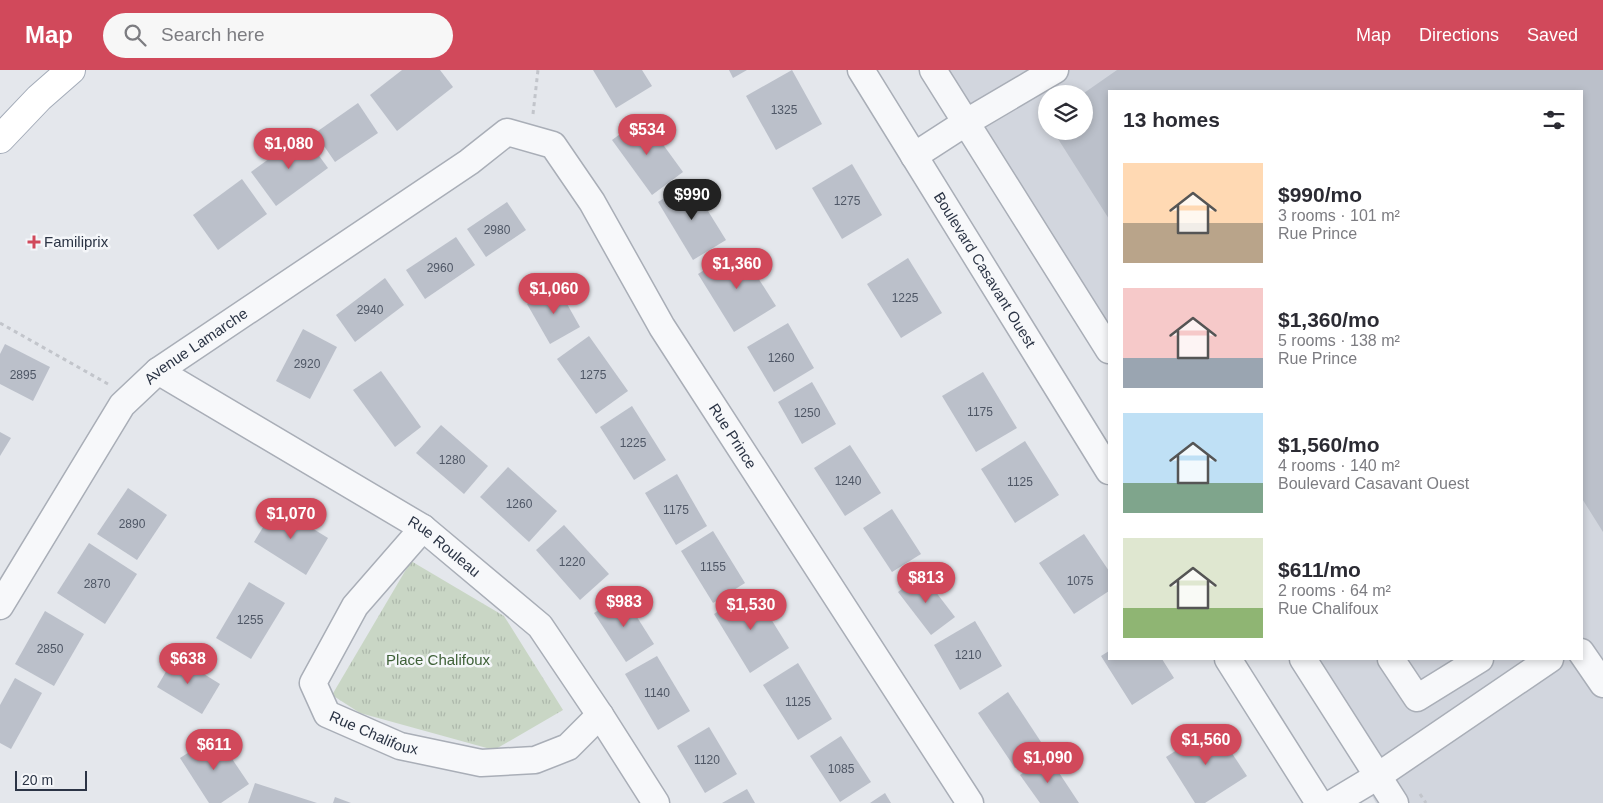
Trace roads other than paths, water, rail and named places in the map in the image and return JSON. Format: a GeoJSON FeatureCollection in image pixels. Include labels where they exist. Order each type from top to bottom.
{"type":"FeatureCollection","features":[{"type":"Feature","properties":{"kind":"main road"},"geometry":{"type":"LineString","coordinates":[[0,139],[39,98],[71,70]]}},
{"type":"Feature","properties":{"kind":"street","name":"Boulevard Casavant Ouest"},"geometry":{"type":"LineString","coordinates":[[861,70],[1108,469]]}},
{"type":"Feature","properties":{"kind":"street"},"geometry":{"type":"LineString","coordinates":[[933,70],[1108,348]]}},
{"type":"Feature","properties":{"kind":"street"},"geometry":{"type":"LineString","coordinates":[[914,156],[965,123],[1055,70]]}},
{"type":"Feature","properties":{"kind":"street","name":"Rue Prince"},"geometry":{"type":"LineString","coordinates":[[469,162],[507,132],[553,144],[592,202],[662,327],[970,803]]}},
{"type":"Feature","properties":{"kind":"street","name":"Avenue Lamarche"},"geometry":{"type":"LineString","coordinates":[[0,606],[122,406],[130,396],[158,371],[469,162]]}},
{"type":"Feature","properties":{"kind":"street","name":"Rue Rouleau"},"geometry":{"type":"LineString","coordinates":[[158,371],[423,528],[540,626],[656,803]]}},
{"type":"Feature","properties":{"kind":"street","name":"Rue Chalifoux"},"geometry":{"type":"LineString","coordinates":[[423,528],[355,606],[313,683],[327,714],[400,746],[481,763],[535,760],[568,747],[600,716]]}},
{"type":"Feature","properties":{"kind":"street"},"geometry":{"type":"LineString","coordinates":[[1583,655],[1603,684]]}},
{"type":"Feature","properties":{"kind":"street"},"geometry":{"type":"LineString","coordinates":[[1229,660],[1319,803]]}},
{"type":"Feature","properties":{"kind":"street"},"geometry":{"type":"LineString","coordinates":[[1304,660],[1395,803]]}},
{"type":"Feature","properties":{"kind":"street"},"geometry":{"type":"LineString","coordinates":[[1392,660],[1417,698],[1478,660]]}},
{"type":"Feature","properties":{"kind":"street"},"geometry":{"type":"LineString","coordinates":[[1333,803],[1378,776],[1549,660]]}},
{"type":"Feature","properties":{"kind":"place","name":"Familiprix"},"geometry":{"type":"Point","coordinates":[34,242]}},
{"type":"Feature","properties":{"kind":"park label","name":"Place Chalifoux"},"geometry":{"type":"Point","coordinates":[438,660]}}]}
